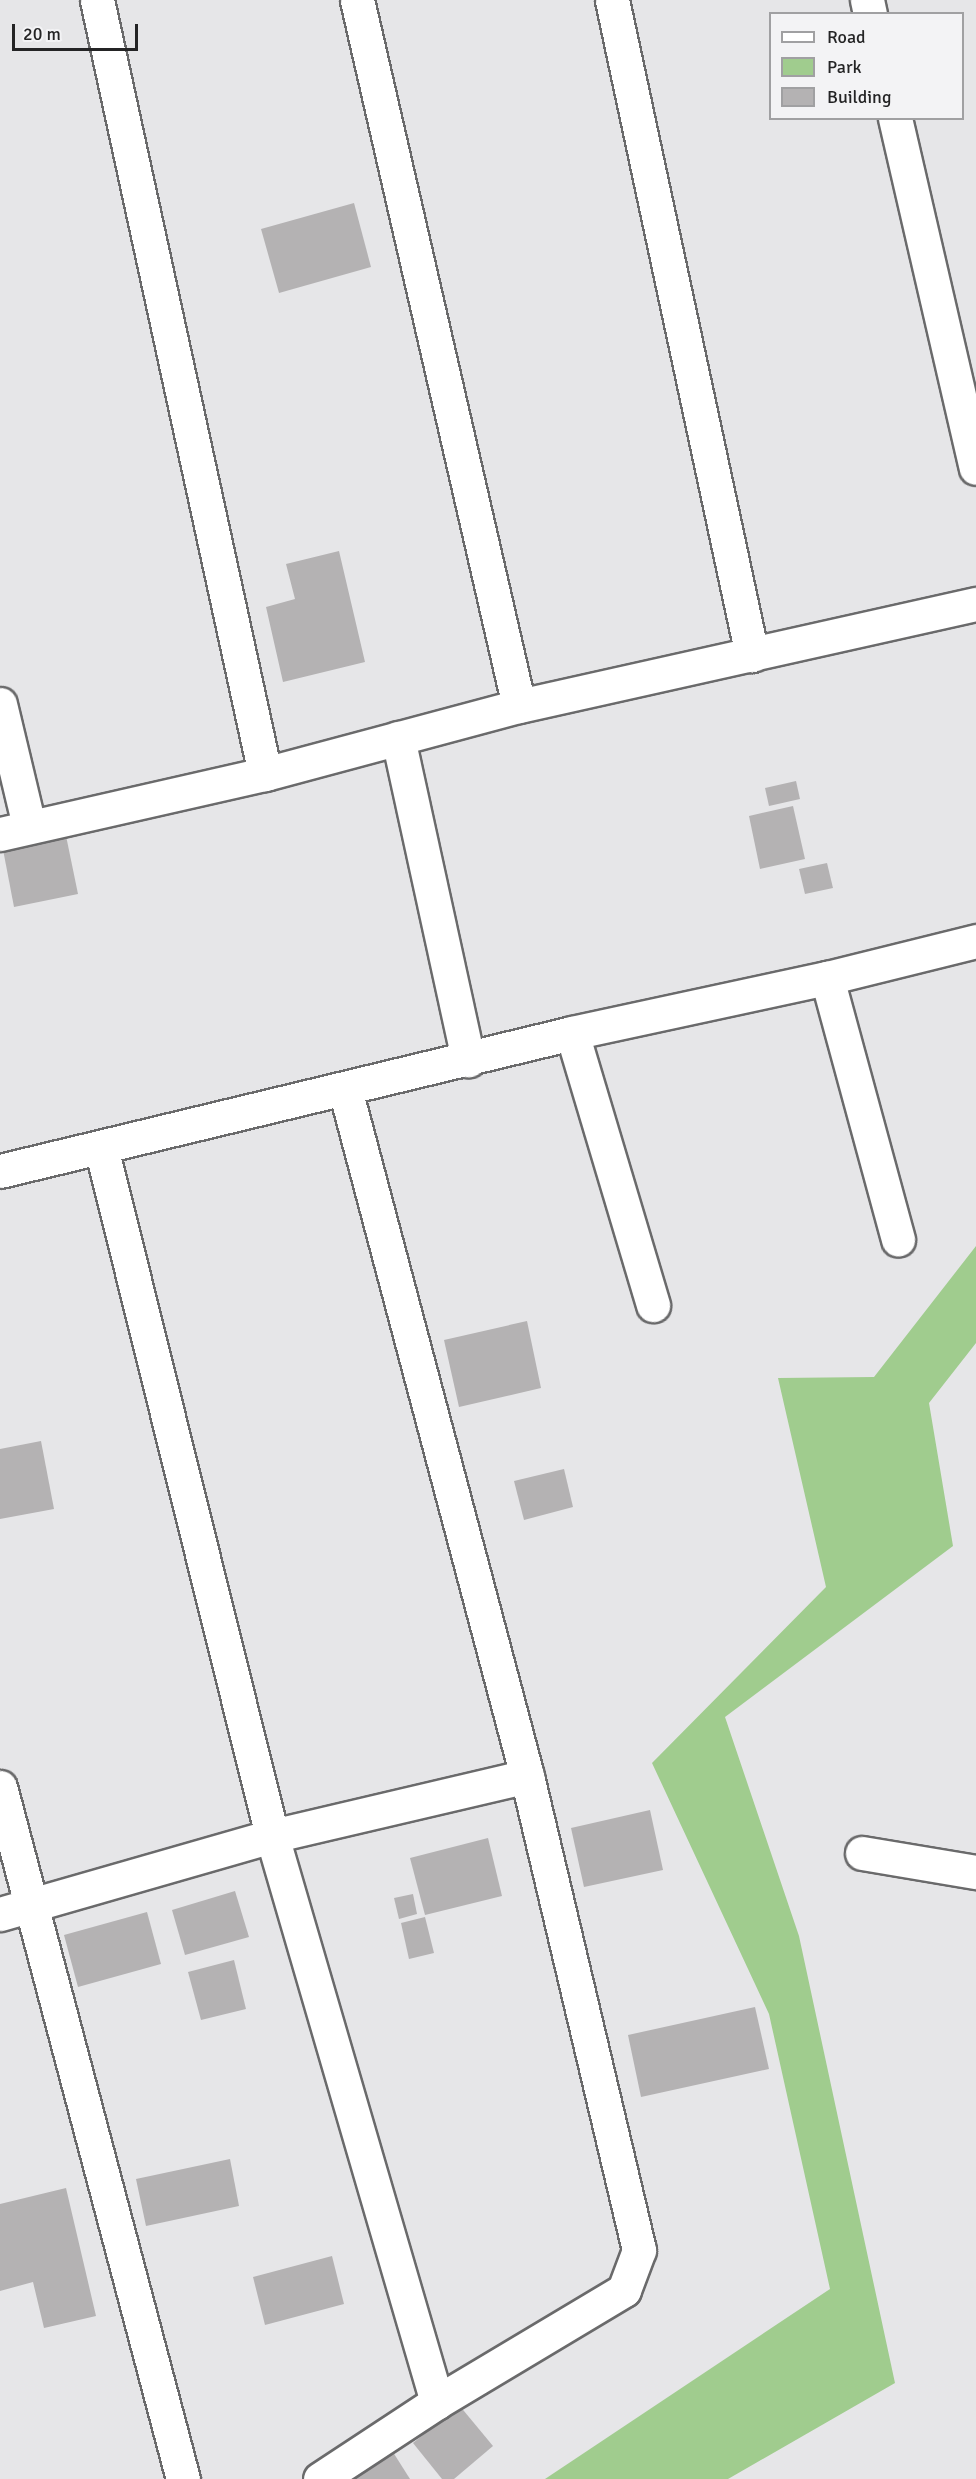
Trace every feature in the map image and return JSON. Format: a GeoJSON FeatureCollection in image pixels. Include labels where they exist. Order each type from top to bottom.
{"type":"FeatureCollection","features":[{"type":"Feature","properties":{"kind":"street"},"geometry":{"type":"LineString","coordinates":[[97,0],[265,774]]}},
{"type":"Feature","properties":{"kind":"street"},"geometry":{"type":"LineString","coordinates":[[357,0],[519,706]]}},
{"type":"Feature","properties":{"kind":"street"},"geometry":{"type":"LineString","coordinates":[[612,0],[752,655]]}},
{"type":"Feature","properties":{"kind":"street"},"geometry":{"type":"LineString","coordinates":[[895,120],[976,468]]}},
{"type":"Feature","properties":{"kind":"street"},"geometry":{"type":"LineString","coordinates":[[0,704],[14,830],[265,774],[519,706],[976,604]]}},
{"type":"Feature","properties":{"kind":"street"},"geometry":{"type":"LineString","coordinates":[[398,738],[468,1060]]}},
{"type":"Feature","properties":{"kind":"street"},"geometry":{"type":"LineString","coordinates":[[0,1171],[468,1060],[572,1033],[827,978],[976,940]]}},
{"type":"Feature","properties":{"kind":"street"},"geometry":{"type":"LineString","coordinates":[[827,978],[898,1240]]}},
{"type":"Feature","properties":{"kind":"street"},"geometry":{"type":"LineString","coordinates":[[572,1033],[653,1305]]}},
{"type":"Feature","properties":{"kind":"street"},"geometry":{"type":"LineString","coordinates":[[320,2479],[437,2402],[624,2290],[639,2250],[527,1776],[345,1089]]}},
{"type":"Feature","properties":{"kind":"street"},"geometry":{"type":"LineString","coordinates":[[101,1147],[272,1836],[437,2402]]}},
{"type":"Feature","properties":{"kind":"street"},"geometry":{"type":"LineString","coordinates":[[15,1910],[272,1836],[527,1776]]}},
{"type":"Feature","properties":{"kind":"street"},"geometry":{"type":"LineString","coordinates":[[0,1787],[15,1910],[183,2479]]}},
{"type":"Feature","properties":{"kind":"street"},"geometry":{"type":"LineString","coordinates":[[862,1853],[922,1860],[976,1872]]}},
{"type":"Feature","properties":{"kind":"green space"},"geometry":{"type":"Polygon","coordinates":[[[976,1246],[976,1343],[929,1403],[953,1546],[725,1717],[799,1936],[895,2383],[728,2479],[545,2479],[830,2289],[769,2014],[652,1763],[826,1587],[778,1378],[874,1377],[976,1246]]]}},
{"type":"Feature","properties":{"kind":"building"},"geometry":{"type":"Polygon","coordinates":[[[354,203],[371,267],[279,293],[261,229],[354,203]]]}},
{"type":"Feature","properties":{"kind":"building"},"geometry":{"type":"Polygon","coordinates":[[[339,551],[365,662],[283,682],[266,607],[295,599],[286,564],[339,551]]]}},
{"type":"Feature","properties":{"kind":"building"},"geometry":{"type":"Polygon","coordinates":[[[796,781],[800,799],[769,806],[765,788],[796,781]]]}},
{"type":"Feature","properties":{"kind":"building"},"geometry":{"type":"Polygon","coordinates":[[[793,806],[805,859],[760,869],[749,816],[793,806]]]}},
{"type":"Feature","properties":{"kind":"building"},"geometry":{"type":"Polygon","coordinates":[[[64,826],[78,894],[14,907],[1,839],[64,826]]]}},
{"type":"Feature","properties":{"kind":"building"},"geometry":{"type":"Polygon","coordinates":[[[827,863],[833,888],[805,894],[799,869],[827,863]]]}},
{"type":"Feature","properties":{"kind":"building"},"geometry":{"type":"Polygon","coordinates":[[[527,1321],[541,1388],[459,1407],[444,1340],[527,1321]]]}},
{"type":"Feature","properties":{"kind":"building"},"geometry":{"type":"Polygon","coordinates":[[[41,1441],[54,1509],[0,1519],[0,1449],[41,1441]]]}},
{"type":"Feature","properties":{"kind":"building"},"geometry":{"type":"Polygon","coordinates":[[[564,1469],[573,1507],[524,1520],[514,1481],[564,1469]]]}},
{"type":"Feature","properties":{"kind":"building"},"geometry":{"type":"Polygon","coordinates":[[[650,1810],[663,1870],[584,1887],[571,1828],[650,1810]]]}},
{"type":"Feature","properties":{"kind":"building"},"geometry":{"type":"Polygon","coordinates":[[[488,1838],[502,1896],[425,1915],[410,1858],[488,1838]]]}},
{"type":"Feature","properties":{"kind":"building"},"geometry":{"type":"Polygon","coordinates":[[[235,1891],[249,1937],[185,1955],[172,1910],[235,1891]]]}},
{"type":"Feature","properties":{"kind":"building"},"geometry":{"type":"Polygon","coordinates":[[[413,1894],[417,1914],[399,1919],[394,1898],[413,1894]]]}},
{"type":"Feature","properties":{"kind":"building"},"geometry":{"type":"Polygon","coordinates":[[[147,1912],[161,1964],[78,1987],[64,1935],[147,1912]]]}},
{"type":"Feature","properties":{"kind":"building"},"geometry":{"type":"Polygon","coordinates":[[[425,1917],[434,1953],[409,1959],[401,1923],[425,1917]]]}},
{"type":"Feature","properties":{"kind":"building"},"geometry":{"type":"Polygon","coordinates":[[[234,1960],[246,2009],[201,2020],[188,1972],[234,1960]]]}},
{"type":"Feature","properties":{"kind":"building"},"geometry":{"type":"Polygon","coordinates":[[[755,2007],[769,2069],[641,2097],[628,2035],[755,2007]]]}},
{"type":"Feature","properties":{"kind":"building"},"geometry":{"type":"Polygon","coordinates":[[[230,2159],[239,2206],[146,2226],[136,2179],[230,2159]]]}},
{"type":"Feature","properties":{"kind":"building"},"geometry":{"type":"Polygon","coordinates":[[[66,2188],[96,2316],[44,2328],[33,2282],[0,2291],[0,2204],[66,2188]]]}},
{"type":"Feature","properties":{"kind":"building"},"geometry":{"type":"Polygon","coordinates":[[[332,2256],[344,2304],[265,2325],[253,2277],[332,2256]]]}},
{"type":"Feature","properties":{"kind":"building"},"geometry":{"type":"Polygon","coordinates":[[[459,2405],[493,2446],[454,2479],[442,2479],[413,2443],[459,2405]]]}},
{"type":"Feature","properties":{"kind":"building"},"geometry":{"type":"Polygon","coordinates":[[[391,2449],[410,2479],[342,2479],[391,2449]]]}}]}
